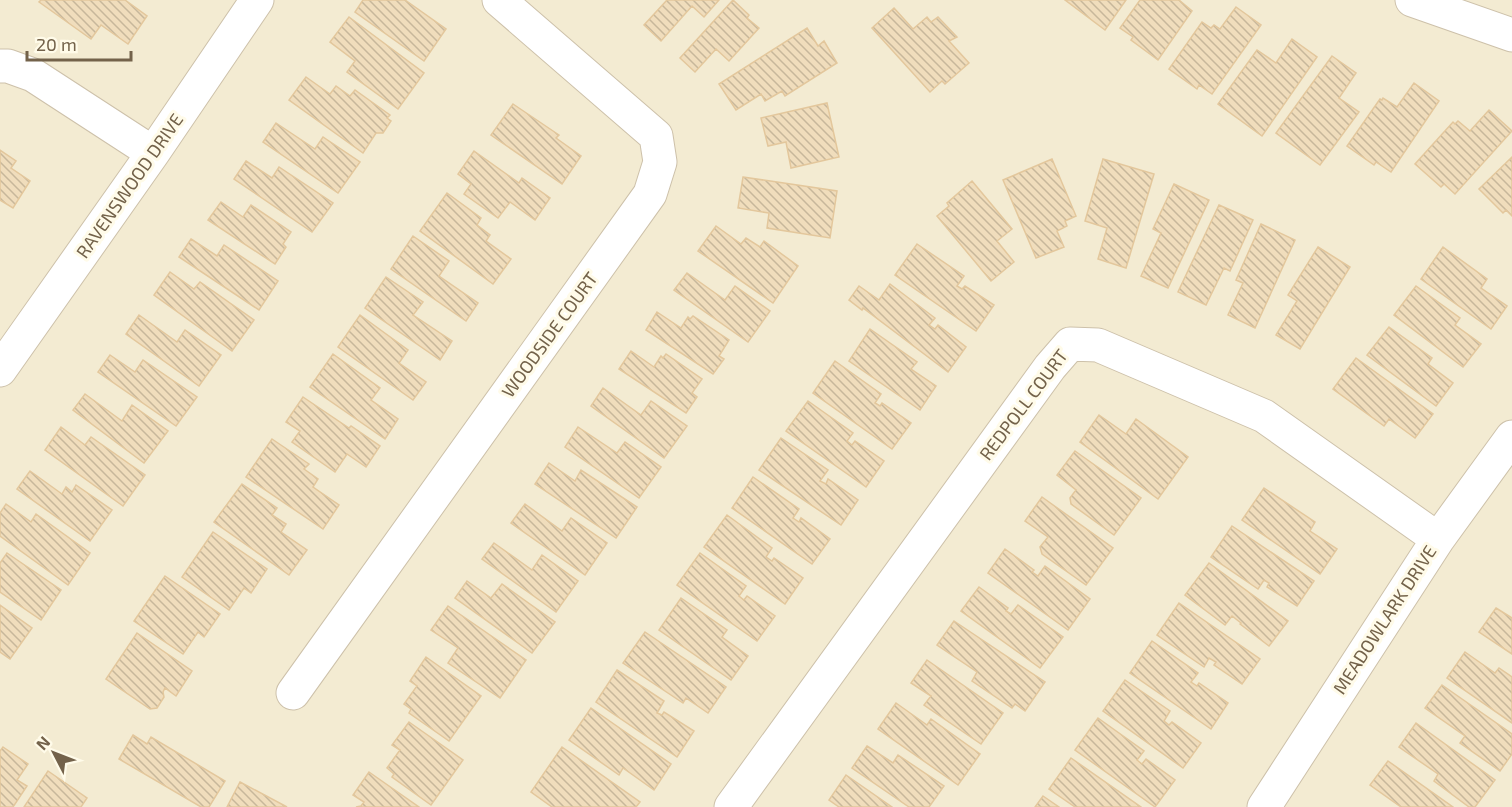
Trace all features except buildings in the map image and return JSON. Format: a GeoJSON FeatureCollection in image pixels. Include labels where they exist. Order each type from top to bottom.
{"type":"FeatureCollection","features":[{"type":"Feature","properties":{"kind":"street","name":"RAVENSWOOD DRIVE"},"geometry":{"type":"LineString","coordinates":[[0,370],[153,153],[256,0]]}},
{"type":"Feature","properties":{"kind":"street","name":"WOODSIDE COURT"},"geometry":{"type":"LineString","coordinates":[[293,693],[650,194],[660,162],[656,136],[499,0]]}},
{"type":"Feature","properties":{"kind":"street"},"geometry":{"type":"LineString","coordinates":[[1412,0],[1512,35]]}},
{"type":"Feature","properties":{"kind":"street"},"geometry":{"type":"LineString","coordinates":[[0,66],[8,66],[33,75],[153,153]]}},
{"type":"Feature","properties":{"kind":"street","name":"REDPOLL COURT"},"geometry":{"type":"LineString","coordinates":[[731,807],[1043,376],[1070,344],[1098,345],[1264,416],[1438,539]]}},
{"type":"Feature","properties":{"kind":"street","name":"MEADOWLARK DRIVE"},"geometry":{"type":"LineString","coordinates":[[1264,807],[1438,539],[1512,437]]}},
{"type":"Feature","properties":{"kind":"shaded area"},"geometry":{"type":"Polygon","coordinates":[[[0,0],[1512,0],[1512,807],[0,807],[0,0]]]}}]}
